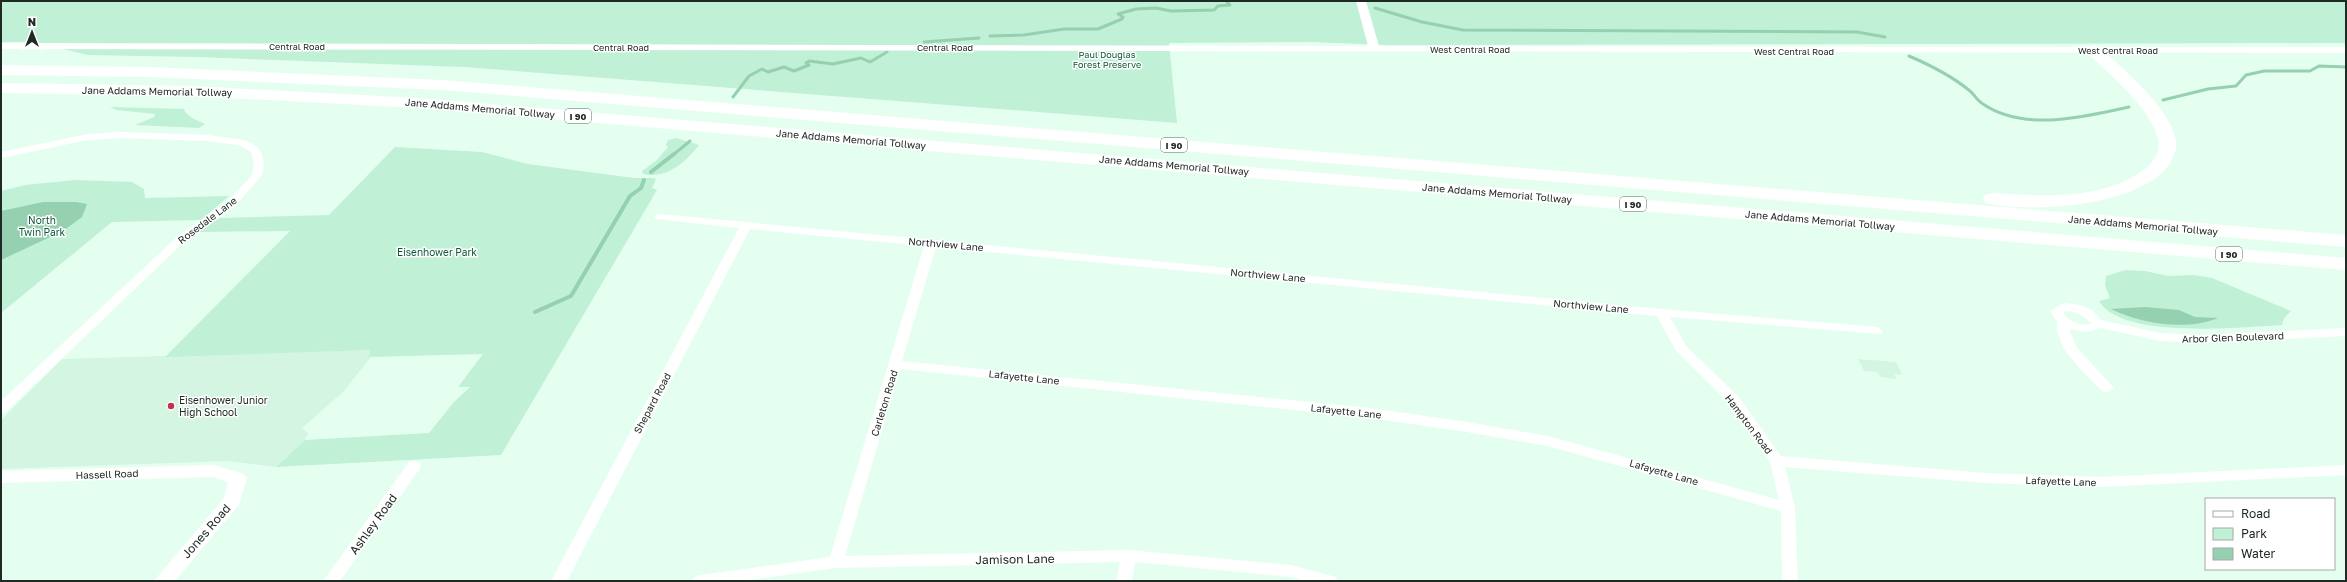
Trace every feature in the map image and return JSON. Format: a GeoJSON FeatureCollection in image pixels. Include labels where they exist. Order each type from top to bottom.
{"type":"FeatureCollection","features":[{"type":"Feature","properties":{"kind":"highway"},"geometry":{"type":"LineString","coordinates":[[1237,150],[1546,167],[2000,199],[2045,200],[2083,197],[2115,191],[2146,178],[2163,162],[2167,141],[2159,120],[2094,50]]}},
{"type":"Feature","properties":{"kind":"highway","name":"Jane Addams Memorial Tollway"},"geometry":{"type":"LineString","coordinates":[[1,70],[150,72],[442,85],[2346,241]]}},
{"type":"Feature","properties":{"kind":"highway","name":"Jane Addams Memorial Tollway"},"geometry":{"type":"LineString","coordinates":[[1,88],[192,91],[418,103],[2346,264]]}},
{"type":"Feature","properties":{"kind":"street"},"geometry":{"type":"LineString","coordinates":[[1361,1],[1374,48]]}},
{"type":"Feature","properties":{"kind":"street","name":"Central Road"},"geometry":{"type":"LineString","coordinates":[[1,46],[1241,48]]}},
{"type":"Feature","properties":{"kind":"street","name":"West Central Road"},"geometry":{"type":"LineString","coordinates":[[1241,48],[1822,51],[2346,50]]}},
{"type":"Feature","properties":{"kind":"street","name":"Rosedale Lane"},"geometry":{"type":"LineString","coordinates":[[1,155],[88,137],[146,135],[240,142],[252,148],[257,154],[259,165],[257,175],[232,203],[181,238],[1,409]]}},
{"type":"Feature","properties":{"kind":"street","name":"Northview Lane"},"geometry":{"type":"LineString","coordinates":[[660,217],[1661,313],[1877,331]]}},
{"type":"Feature","properties":{"kind":"street","name":"Shepard Road"},"geometry":{"type":"LineString","coordinates":[[559,581],[746,225]]}},
{"type":"Feature","properties":{"kind":"street","name":"Carleton Road"},"geometry":{"type":"LineString","coordinates":[[836,562],[931,243]]}},
{"type":"Feature","properties":{"kind":"street","name":"Arbor Glen Boulevard"},"geometry":{"type":"LineString","coordinates":[[2097,323],[2096,326],[2087,328],[2072,326],[2058,317],[2056,311],[2064,307],[2070,307],[2088,313],[2097,323],[2160,337],[2200,340],[2346,332]]}},
{"type":"Feature","properties":{"kind":"street","name":"Hampton Road"},"geometry":{"type":"LineString","coordinates":[[1661,313],[1681,348],[1733,399],[1777,461],[1788,508],[1790,581]]}},
{"type":"Feature","properties":{"kind":"street","name":"Arbor Glen Boulevard"},"geometry":{"type":"LineString","coordinates":[[2063,321],[2062,331],[2067,346],[2107,388]]}},
{"type":"Feature","properties":{"kind":"street","name":"Lafayette Lane"},"geometry":{"type":"LineString","coordinates":[[896,364],[1370,413],[1467,427],[1555,443],[1788,508]]}},
{"type":"Feature","properties":{"kind":"street","name":"Lafayette Lane"},"geometry":{"type":"LineString","coordinates":[[1777,461],[1986,478],[2102,482],[2346,470]]}},
{"type":"Feature","properties":{"kind":"street","name":"Ashley Road"},"geometry":{"type":"LineString","coordinates":[[331,581],[414,466]]}},
{"type":"Feature","properties":{"kind":"street","name":"Hassell Road"},"geometry":{"type":"LineString","coordinates":[[1,477],[213,471]]}},
{"type":"Feature","properties":{"kind":"street","name":"Jones Road"},"geometry":{"type":"LineString","coordinates":[[164,581],[234,500],[238,478],[213,471]]}},
{"type":"Feature","properties":{"kind":"street"},"geometry":{"type":"LineString","coordinates":[[1124,581],[1129,556]]}},
{"type":"Feature","properties":{"kind":"street","name":"Jamison Lane"},"geometry":{"type":"LineString","coordinates":[[700,581],[836,562],[1129,556],[1291,571],[1330,581]]}},
{"type":"Feature","properties":{"kind":"shaded area","name":"Eisenhower Junior High School"},"geometry":{"type":"Polygon","coordinates":[[[372,350],[368,357],[371,357],[343,392],[302,428],[308,433],[305,440],[276,467],[228,461],[1,469],[1,420],[62,359],[372,350]]]}},
{"type":"Feature","properties":{"kind":"shaded area"},"geometry":{"type":"Polygon","coordinates":[[[1858,359],[1896,362],[1902,375],[1894,374],[1897,379],[1880,377],[1877,372],[1864,371],[1858,359]]]}},
{"type":"Feature","properties":{"kind":"green space","name":"Paul Douglas Forest Preserve"},"geometry":{"type":"Polygon","coordinates":[[[1,1],[2346,1],[2346,43],[1388,45],[1311,42],[1169,43],[1177,123],[464,67],[197,57],[88,55],[33,42],[1,42],[1,1]]]}},
{"type":"Feature","properties":{"kind":"green space"},"geometry":{"type":"Polygon","coordinates":[[[110,107],[184,109],[185,112],[192,118],[205,124],[199,128],[135,125],[154,117],[155,114],[117,110],[110,107]]]}},
{"type":"Feature","properties":{"kind":"green space"},"geometry":{"type":"Polygon","coordinates":[[[676,138],[699,145],[688,158],[668,172],[652,175],[643,174],[642,171],[656,161],[668,147],[666,145],[668,140],[676,138]]]}},
{"type":"Feature","properties":{"kind":"green space","name":"Eisenhower Park"},"geometry":{"type":"Polygon","coordinates":[[[395,147],[482,152],[528,164],[634,178],[653,178],[656,179],[652,188],[657,190],[501,455],[276,467],[305,440],[429,433],[454,402],[470,387],[458,387],[483,354],[368,357],[371,350],[165,357],[290,231],[198,232],[220,218],[329,215],[395,147]]]}},
{"type":"Feature","properties":{"kind":"green space","name":"North Twin Park"},"geometry":{"type":"Polygon","coordinates":[[[75,180],[132,182],[144,189],[145,198],[229,196],[201,220],[112,222],[1,313],[1,191],[25,185],[75,180]]]}},
{"type":"Feature","properties":{"kind":"green space"},"geometry":{"type":"Polygon","coordinates":[[[2126,270],[2145,271],[2168,276],[2194,275],[2212,278],[2291,311],[2284,318],[2282,325],[2239,328],[2184,328],[2156,326],[2132,321],[2112,313],[2099,301],[2110,298],[2105,285],[2106,276],[2126,270]]]}},
{"type":"Feature","properties":{"kind":"water"},"geometry":{"type":"Polygon","coordinates":[[[43,202],[76,202],[87,204],[82,217],[63,231],[1,260],[1,211],[43,202]]]}},
{"type":"Feature","properties":{"kind":"water"},"geometry":{"type":"Polygon","coordinates":[[[2145,307],[2179,310],[2195,317],[2218,318],[2192,324],[2164,324],[2136,319],[2111,309],[2145,307]]]}},
{"type":"Feature","properties":{"kind":"waterway"},"geometry":{"type":"LineString","coordinates":[[990,36],[1024,35],[1064,29],[1098,29],[1122,19],[1123,17],[1118,14],[1136,9],[1156,8],[1171,11],[1214,10],[1218,6],[1230,5],[1227,2],[1229,1]]}},
{"type":"Feature","properties":{"kind":"waterway"},"geometry":{"type":"LineString","coordinates":[[1375,8],[1422,22],[1463,30],[1857,32],[1885,37]]}},
{"type":"Feature","properties":{"kind":"waterway"},"geometry":{"type":"LineString","coordinates":[[924,42],[979,38]]}},
{"type":"Feature","properties":{"kind":"waterway"},"geometry":{"type":"LineString","coordinates":[[733,97],[749,76],[762,69],[768,72],[784,67],[794,71],[809,65],[806,63],[809,61],[833,64],[861,58],[870,62],[887,52]]}},
{"type":"Feature","properties":{"kind":"waterway"},"geometry":{"type":"LineString","coordinates":[[1909,56],[1956,80],[1983,104],[1999,113],[2017,118],[2054,120],[2093,115],[2129,107]]}},
{"type":"Feature","properties":{"kind":"waterway"},"geometry":{"type":"LineString","coordinates":[[2163,100],[2208,89],[2236,86],[2246,75],[2264,71],[2310,71],[2319,66],[2346,67]]}},
{"type":"Feature","properties":{"kind":"waterway"},"geometry":{"type":"LineString","coordinates":[[673,155],[690,141]]}},
{"type":"Feature","properties":{"kind":"waterway"},"geometry":{"type":"LineString","coordinates":[[651,172],[674,154]]}},
{"type":"Feature","properties":{"kind":"waterway"},"geometry":{"type":"LineString","coordinates":[[535,312],[571,296],[630,196],[641,188],[644,180]]}},
{"type":"Feature","properties":{"kind":"place","name":"Eisenhower Junior High School"},"geometry":{"type":"Point","coordinates":[171,406]}}]}
